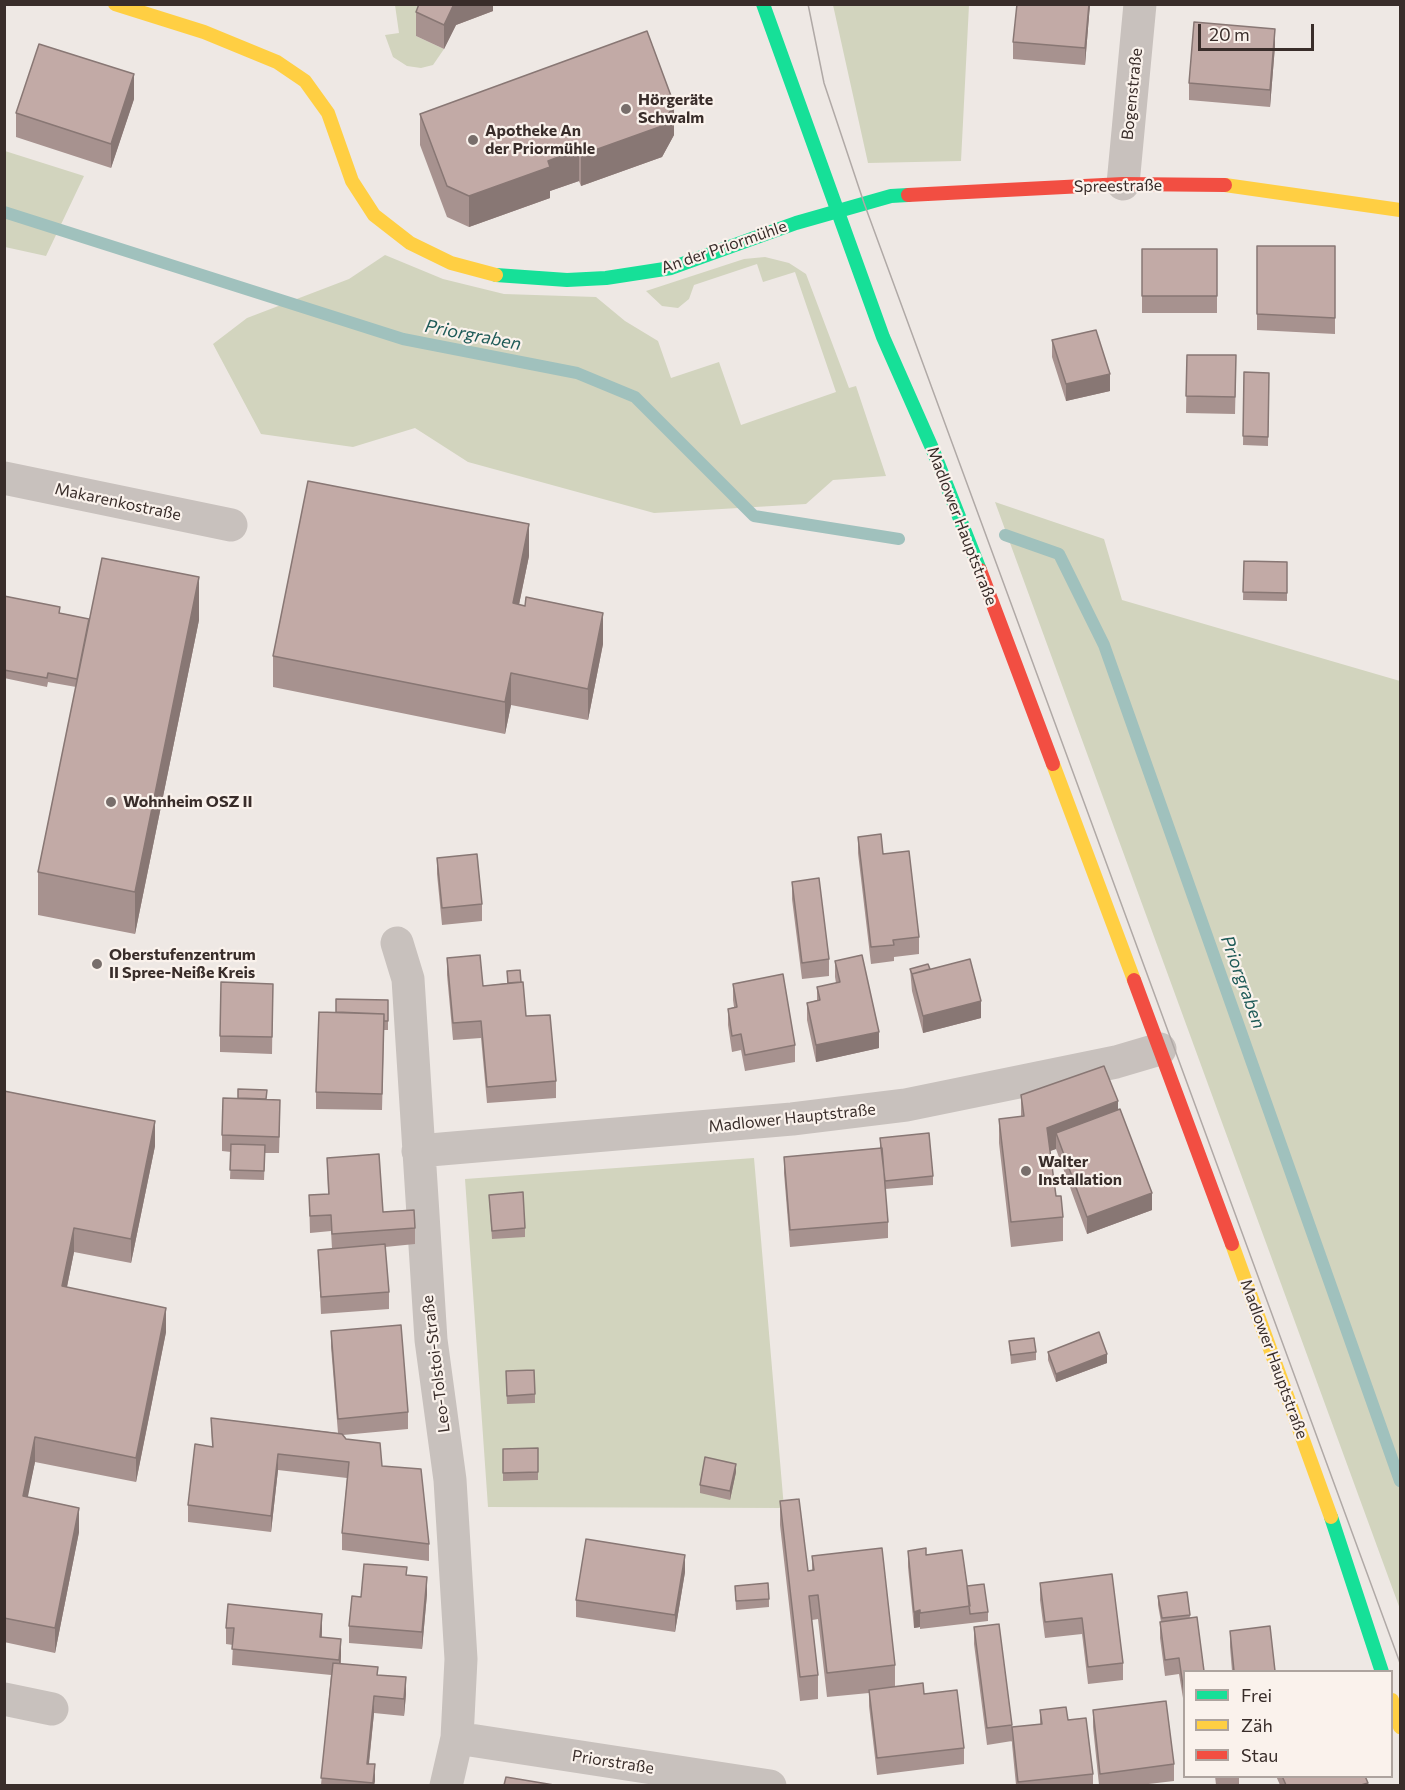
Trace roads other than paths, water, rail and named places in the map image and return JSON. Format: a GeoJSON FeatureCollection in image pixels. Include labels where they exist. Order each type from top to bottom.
{"type":"FeatureCollection","features":[{"type":"Feature","properties":{"kind":"main road","name":"An der Priormühle"},"geometry":{"type":"LineString","coordinates":[[116,4],[204,32],[277,62],[305,81],[328,113],[352,181],[374,215],[410,243],[451,262],[502,277],[567,280],[606,278],[671,268],[835,211]]}},
{"type":"Feature","properties":{"kind":"main road","name":"Madlower Hauptstraße"},"geometry":{"type":"LineString","coordinates":[[763,4],[835,211],[883,337],[932,448],[977,561],[1160,1049],[1317,1475],[1382,1670]]}},
{"type":"Feature","properties":{"kind":"main road","name":"Spreestraße"},"geometry":{"type":"LineString","coordinates":[[835,211],[891,196],[1123,184],[1228,185],[1401,210]]}},
{"type":"Feature","properties":{"kind":"main road"},"geometry":{"type":"LineString","coordinates":[[1393,1703],[1401,1727]]}},
{"type":"Feature","properties":{"kind":"street","name":"Bogenstraße"},"geometry":{"type":"LineString","coordinates":[[1123,184],[1140,4]]}},
{"type":"Feature","properties":{"kind":"street","name":"Makarenkostraße"},"geometry":{"type":"LineString","coordinates":[[4,478],[231,525]]}},
{"type":"Feature","properties":{"kind":"street","name":"Leo-Tolstoi-Straße"},"geometry":{"type":"LineString","coordinates":[[397,944],[408,979],[431,1340],[450,1480],[461,1659],[457,1738],[446,1785]]}},
{"type":"Feature","properties":{"kind":"street","name":"Madlower Hauptstraße"},"geometry":{"type":"LineString","coordinates":[[418,1151],[792,1119],[906,1105],[1116,1062],[1160,1049]]}},
{"type":"Feature","properties":{"kind":"street"},"geometry":{"type":"LineString","coordinates":[[4,1699],[52,1709]]}},
{"type":"Feature","properties":{"kind":"street","name":"Priorstraße"},"geometry":{"type":"LineString","coordinates":[[457,1738],[770,1785]]}},
{"type":"Feature","properties":{"kind":"waterway","name":"Priorgraben"},"geometry":{"type":"LineString","coordinates":[[4,212],[403,339],[577,373],[635,397],[754,516],[899,539]]}},
{"type":"Feature","properties":{"kind":"waterway","name":"Priorgraben"},"geometry":{"type":"LineString","coordinates":[[1005,535],[1059,554],[1104,645],[1400,1481]]}},
{"type":"Feature","properties":{"kind":"tram line"},"geometry":{"type":"LineString","coordinates":[[808,4],[824,83],[864,203],[1400,1663]]}},
{"type":"Feature","properties":{"kind":"place","name":"Hörgeräte Schwalm"},"geometry":{"type":"Point","coordinates":[626,109]}},
{"type":"Feature","properties":{"kind":"place","name":"Apotheke An der Priormühle"},"geometry":{"type":"Point","coordinates":[473,140]}},
{"type":"Feature","properties":{"kind":"place","name":"Wohnheim OSZ II"},"geometry":{"type":"Point","coordinates":[111,802]}},
{"type":"Feature","properties":{"kind":"place","name":"Oberstufenzentrum II Spree-Neiße Kreis"},"geometry":{"type":"Point","coordinates":[97,964]}},
{"type":"Feature","properties":{"kind":"place","name":"Walter Installation"},"geometry":{"type":"Point","coordinates":[1026,1171]}}]}
